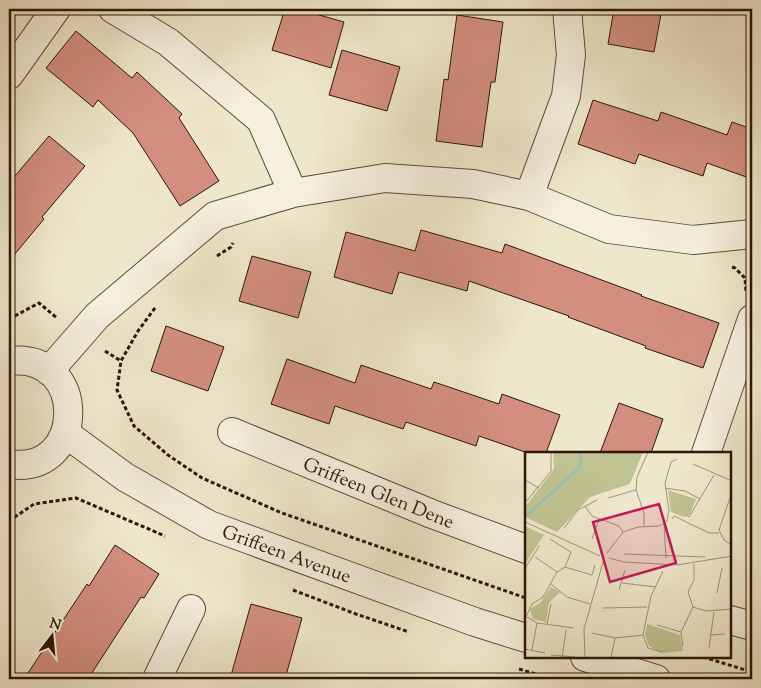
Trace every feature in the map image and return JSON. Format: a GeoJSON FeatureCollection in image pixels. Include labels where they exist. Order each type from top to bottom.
{"type":"FeatureCollection","features":[{"type":"Feature","properties":{"kind":"street"},"geometry":{"type":"LineString","coordinates":[[9,75],[56,9]]}},
{"type":"Feature","properties":{"kind":"street"},"geometry":{"type":"LineString","coordinates":[[113,9],[168,42],[261,120],[293,193]]}},
{"type":"Feature","properties":{"kind":"street"},"geometry":{"type":"LineString","coordinates":[[529,196],[566,96],[571,55],[567,9]]}},
{"type":"Feature","properties":{"kind":"street"},"geometry":{"type":"LineString","coordinates":[[49,372],[97,316],[216,216],[293,193],[385,178],[473,184],[529,196],[609,229],[693,240],[752,234]]}},
{"type":"Feature","properties":{"kind":"street"},"geometry":{"type":"LineString","coordinates":[[706,452],[752,319]]}},
{"type":"Feature","properties":{"kind":"street"},"geometry":{"type":"LineString","coordinates":[[9,361],[18,360],[34,363],[49,372],[61,384],[68,400],[69,417],[65,433],[57,447],[45,457],[30,464],[9,464]]}},
{"type":"Feature","properties":{"kind":"street","name":"Griffeen Glen Dene"},"geometry":{"type":"LineString","coordinates":[[232,432],[432,514],[525,549]]}},
{"type":"Feature","properties":{"kind":"street","name":"Griffeen Avenue"},"geometry":{"type":"LineString","coordinates":[[65,433],[125,477],[209,525],[525,638]]}},
{"type":"Feature","properties":{"kind":"street"},"geometry":{"type":"LineString","coordinates":[[157,679],[191,609]]}},
{"type":"Feature","properties":{"kind":"street"},"geometry":{"type":"LineString","coordinates":[[731,620],[752,626]]}},
{"type":"Feature","properties":{"kind":"street"},"geometry":{"type":"LineString","coordinates":[[588,658],[656,679]]}},
{"type":"Feature","properties":{"kind":"path"},"geometry":{"type":"LineString","coordinates":[[216,257],[231,247],[234,241]]}},
{"type":"Feature","properties":{"kind":"path"},"geometry":{"type":"LineString","coordinates":[[725,266],[735,268],[745,278],[746,292]]}},
{"type":"Feature","properties":{"kind":"path"},"geometry":{"type":"LineString","coordinates":[[160,301],[138,331],[121,361],[117,390],[134,426],[168,455],[202,478],[282,513],[525,598]]}},
{"type":"Feature","properties":{"kind":"path"},"geometry":{"type":"LineString","coordinates":[[9,319],[39,303],[54,316]]}},
{"type":"Feature","properties":{"kind":"path"},"geometry":{"type":"LineString","coordinates":[[707,658],[752,672]]}},
{"type":"Feature","properties":{"kind":"building"},"geometry":{"type":"Polygon","coordinates":[[[285,9],[298,9],[344,22],[331,68],[272,50],[285,9]]]}},
{"type":"Feature","properties":{"kind":"building"},"geometry":{"type":"Polygon","coordinates":[[[614,9],[662,9],[654,52],[608,44],[614,9]]]}},
{"type":"Feature","properties":{"kind":"building"},"geometry":{"type":"Polygon","coordinates":[[[457,15],[503,22],[495,82],[491,82],[482,147],[436,141],[444,79],[448,80],[457,15]]]}},
{"type":"Feature","properties":{"kind":"building"},"geometry":{"type":"Polygon","coordinates":[[[76,31],[132,78],[137,72],[182,114],[179,118],[219,181],[180,206],[133,133],[98,100],[93,107],[46,68],[76,31]]]}},
{"type":"Feature","properties":{"kind":"building"},"geometry":{"type":"Polygon","coordinates":[[[342,50],[400,67],[387,111],[329,95],[342,50]]]}},
{"type":"Feature","properties":{"kind":"building"},"geometry":{"type":"Polygon","coordinates":[[[593,100],[658,121],[661,112],[727,135],[732,122],[752,129],[752,179],[707,163],[703,176],[639,154],[635,164],[578,144],[593,100]]]}},
{"type":"Feature","properties":{"kind":"building"},"geometry":{"type":"Polygon","coordinates":[[[49,136],[85,166],[42,217],[44,219],[9,261],[9,183],[49,136]]]}},
{"type":"Feature","properties":{"kind":"building"},"geometry":{"type":"Polygon","coordinates":[[[421,230],[502,253],[505,244],[641,296],[719,323],[703,368],[645,348],[646,346],[569,316],[469,281],[467,291],[399,272],[392,294],[334,277],[346,232],[415,251],[421,230]]]}},
{"type":"Feature","properties":{"kind":"building"},"geometry":{"type":"Polygon","coordinates":[[[252,256],[311,272],[298,318],[239,301],[252,256]]]}},
{"type":"Feature","properties":{"kind":"building"},"geometry":{"type":"Polygon","coordinates":[[[166,326],[224,347],[208,391],[151,371],[166,326]]]}},
{"type":"Feature","properties":{"kind":"building"},"geometry":{"type":"Polygon","coordinates":[[[287,359],[355,383],[361,365],[431,389],[434,382],[499,404],[502,394],[560,415],[546,452],[525,452],[479,436],[476,446],[406,422],[403,429],[335,406],[329,424],[271,404],[287,359]]]}},
{"type":"Feature","properties":{"kind":"building"},"geometry":{"type":"Polygon","coordinates":[[[619,403],[663,419],[651,452],[600,452],[619,403]]]}},
{"type":"Feature","properties":{"kind":"building"},"geometry":{"type":"Polygon","coordinates":[[[115,545],[159,574],[144,598],[141,597],[88,679],[24,679],[87,584],[89,586],[115,545]]]}},
{"type":"Feature","properties":{"kind":"building"},"geometry":{"type":"Polygon","coordinates":[[[251,604],[302,618],[285,679],[230,679],[251,604]]]}}]}
